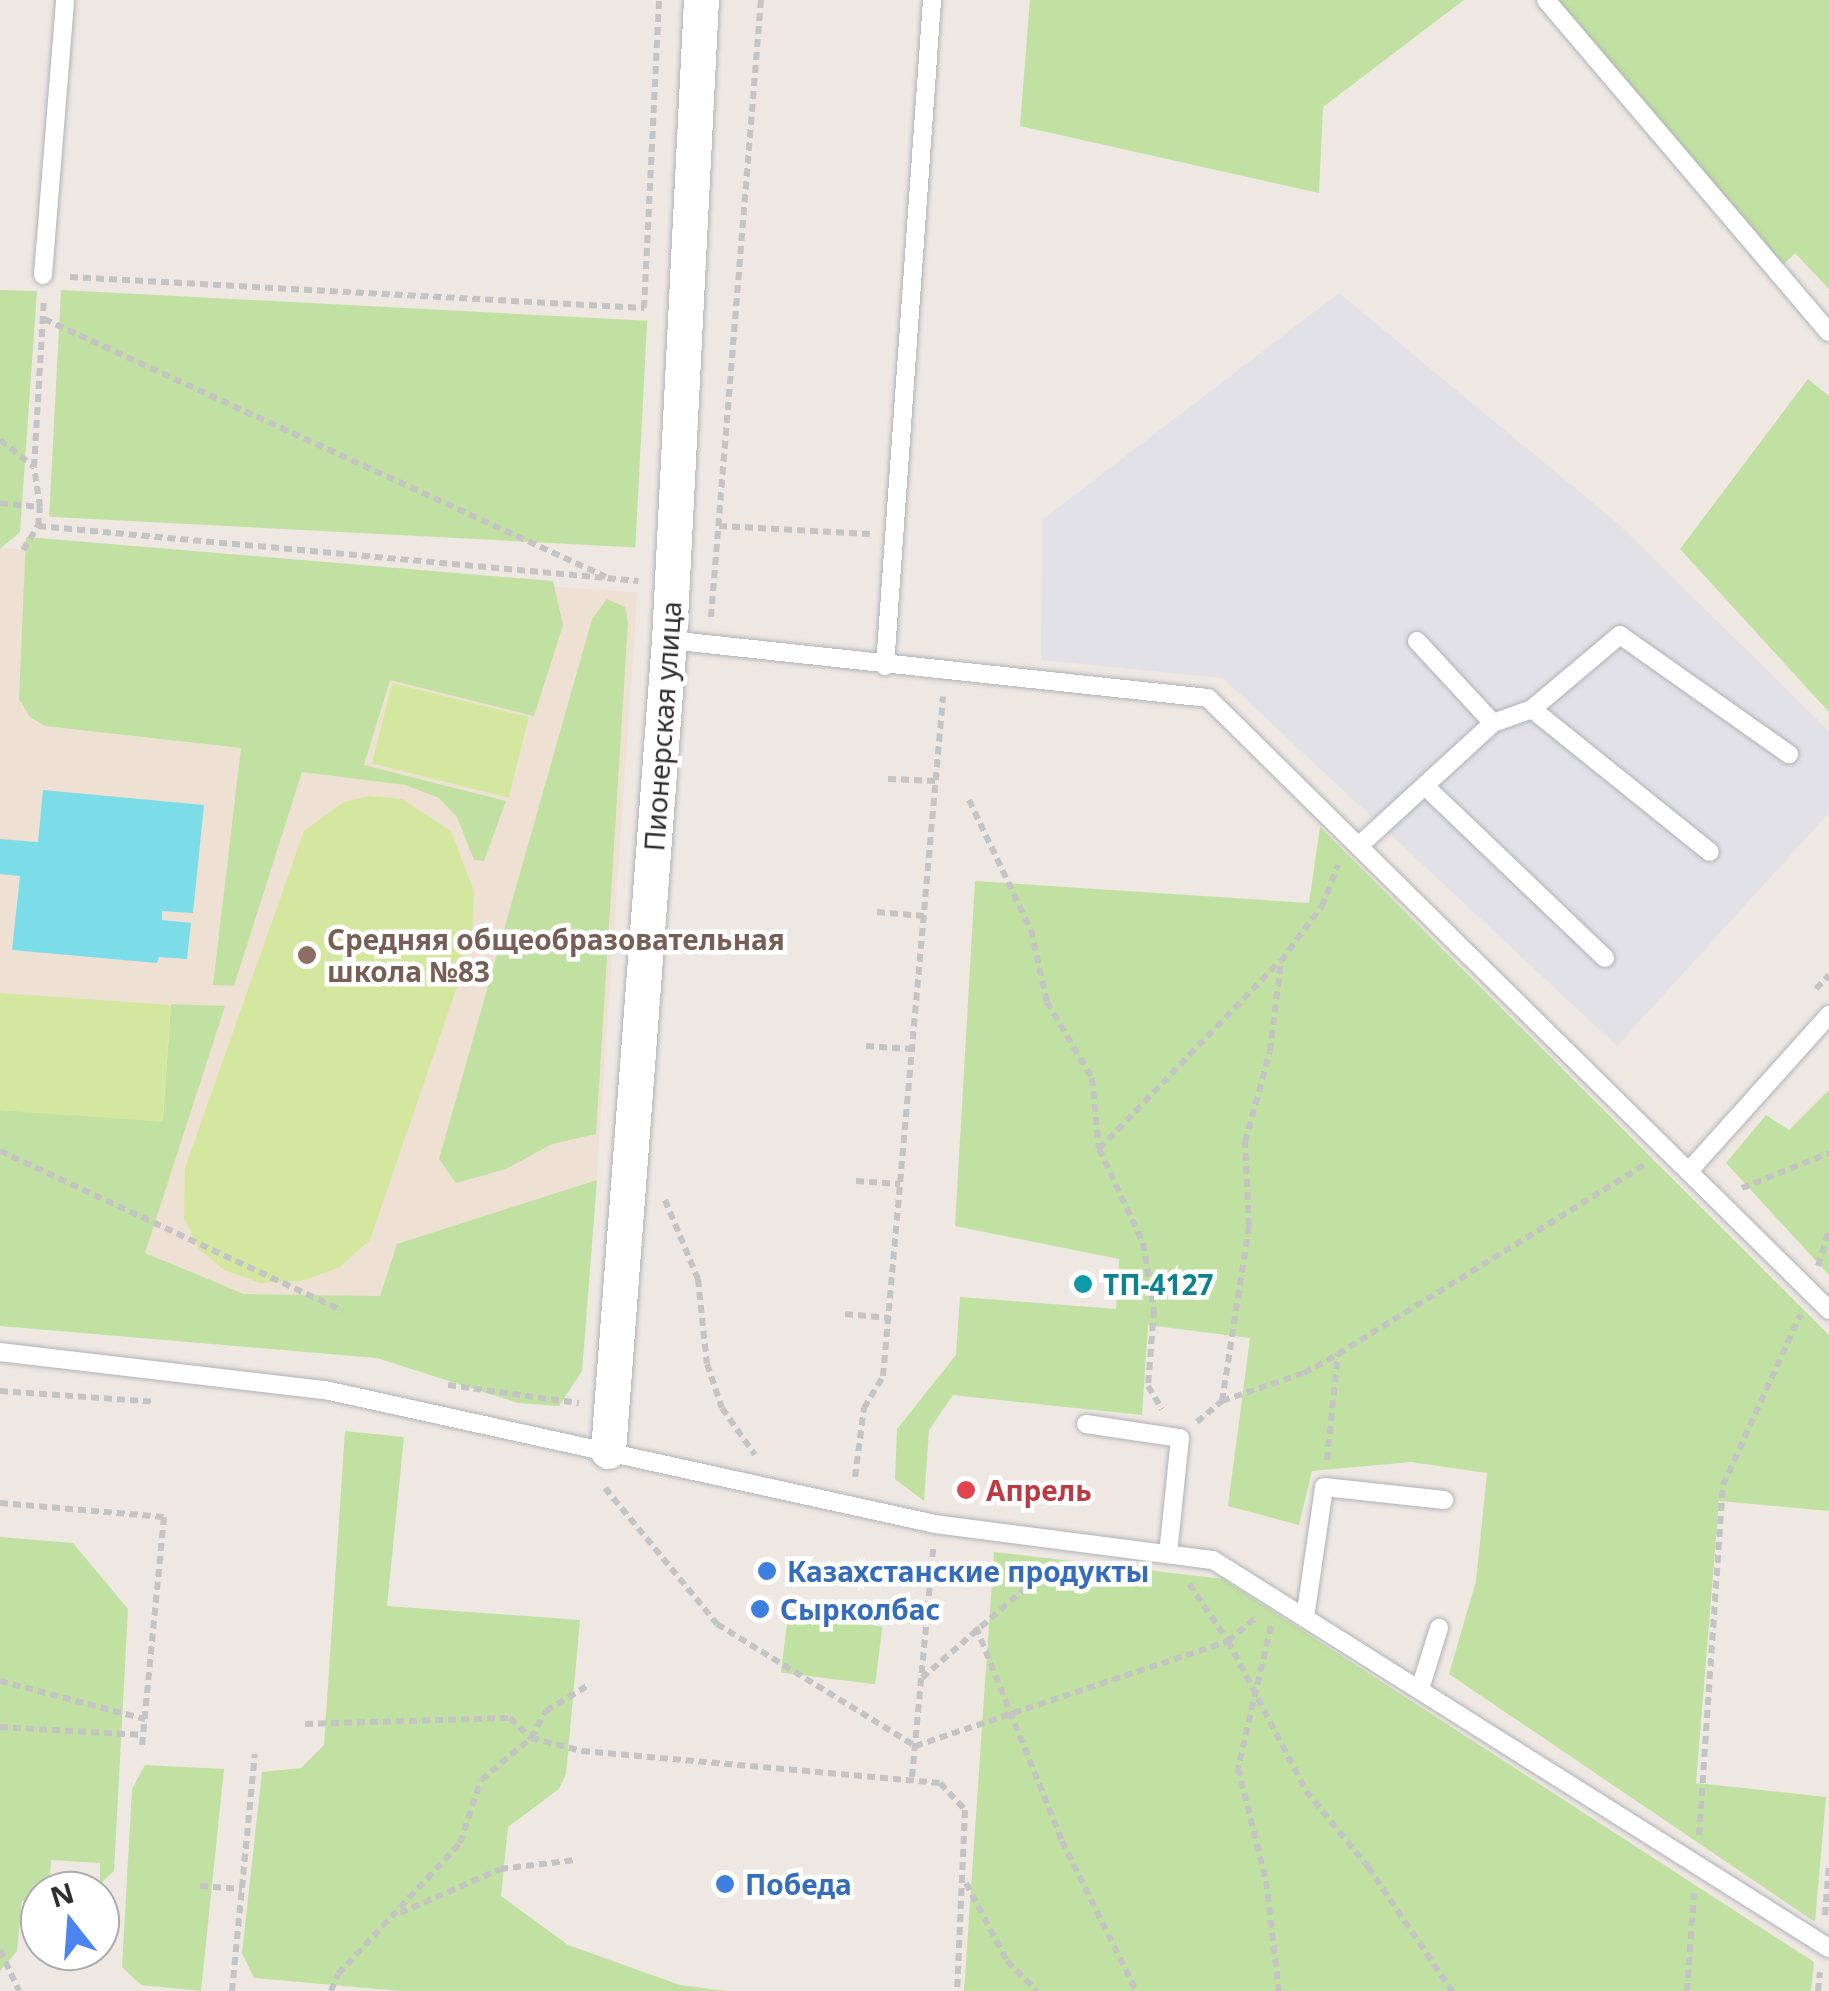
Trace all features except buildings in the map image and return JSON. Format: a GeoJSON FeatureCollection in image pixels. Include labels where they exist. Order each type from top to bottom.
{"type":"FeatureCollection","features":[{"type":"Feature","properties":{"kind":"street","name":"Пионерская улица"},"geometry":{"type":"LineString","coordinates":[[608,1450],[669,640],[701,0]]}},
{"type":"Feature","properties":{"kind":"lane"},"geometry":{"type":"LineString","coordinates":[[43,275],[65,0]]}},
{"type":"Feature","properties":{"kind":"lane"},"geometry":{"type":"LineString","coordinates":[[885,666],[932,0]]}},
{"type":"Feature","properties":{"kind":"lane"},"geometry":{"type":"LineString","coordinates":[[1546,0],[1829,332]]}},
{"type":"Feature","properties":{"kind":"lane"},"geometry":{"type":"LineString","coordinates":[[1356,838],[1425,786],[1493,724],[1532,710],[1620,635],[1789,754]]}},
{"type":"Feature","properties":{"kind":"lane"},"geometry":{"type":"LineString","coordinates":[[669,640],[1208,698],[1356,838],[1829,1310]]}},
{"type":"Feature","properties":{"kind":"lane"},"geometry":{"type":"LineString","coordinates":[[1418,641],[1493,724]]}},
{"type":"Feature","properties":{"kind":"lane"},"geometry":{"type":"LineString","coordinates":[[1532,710],[1710,852]]}},
{"type":"Feature","properties":{"kind":"lane"},"geometry":{"type":"LineString","coordinates":[[1425,786],[1605,958]]}},
{"type":"Feature","properties":{"kind":"lane"},"geometry":{"type":"LineString","coordinates":[[1690,1171],[1829,1015]]}},
{"type":"Feature","properties":{"kind":"lane"},"geometry":{"type":"LineString","coordinates":[[0,1352],[324,1390],[935,1524],[1213,1560],[1697,1861],[1829,1948]]}},
{"type":"Feature","properties":{"kind":"lane"},"geometry":{"type":"LineString","coordinates":[[1086,1424],[1180,1438],[1168,1554]]}},
{"type":"Feature","properties":{"kind":"lane"},"geometry":{"type":"LineString","coordinates":[[1305,1618],[1324,1486],[1444,1500]]}},
{"type":"Feature","properties":{"kind":"lane"},"geometry":{"type":"LineString","coordinates":[[1420,1689],[1439,1628]]}},
{"type":"Feature","properties":{"kind":"path"},"geometry":{"type":"LineString","coordinates":[[23,550],[38,526],[40,506],[34,467],[44,319],[43,275],[644,308],[659,0]]}},
{"type":"Feature","properties":{"kind":"path"},"geometry":{"type":"LineString","coordinates":[[44,319],[606,577]]}},
{"type":"Feature","properties":{"kind":"path"},"geometry":{"type":"LineString","coordinates":[[0,440],[34,467]]}},
{"type":"Feature","properties":{"kind":"path"},"geometry":{"type":"LineString","coordinates":[[0,503],[40,506]]}},
{"type":"Feature","properties":{"kind":"path"},"geometry":{"type":"LineString","coordinates":[[38,526],[640,581]]}},
{"type":"Feature","properties":{"kind":"path"},"geometry":{"type":"LineString","coordinates":[[720,526],[885,535]]}},
{"type":"Feature","properties":{"kind":"path"},"geometry":{"type":"LineString","coordinates":[[851,1476],[864,1408],[884,1376],[946,672]]}},
{"type":"Feature","properties":{"kind":"path"},"geometry":{"type":"LineString","coordinates":[[888,778],[936,780]]}},
{"type":"Feature","properties":{"kind":"path"},"geometry":{"type":"LineString","coordinates":[[969,800],[1031,930],[1048,1002],[1092,1078],[1099,1149],[1143,1243],[1154,1310],[1148,1386],[1180,1438],[1222,1401],[1304,1373],[1640,1168]]}},
{"type":"Feature","properties":{"kind":"path"},"geometry":{"type":"LineString","coordinates":[[1099,1149],[1281,960],[1322,906],[1356,838]]}},
{"type":"Feature","properties":{"kind":"path"},"geometry":{"type":"LineString","coordinates":[[877,912],[924,916]]}},
{"type":"Feature","properties":{"kind":"path"},"geometry":{"type":"LineString","coordinates":[[1222,1401],[1249,1226],[1245,1142],[1270,1051],[1281,960]]}},
{"type":"Feature","properties":{"kind":"path"},"geometry":{"type":"LineString","coordinates":[[866,1046],[912,1049]]}},
{"type":"Feature","properties":{"kind":"path"},"geometry":{"type":"LineString","coordinates":[[0,1152],[343,1311]]}},
{"type":"Feature","properties":{"kind":"path"},"geometry":{"type":"LineString","coordinates":[[1706,1187],[1742,1188],[1829,1153]]}},
{"type":"Feature","properties":{"kind":"path"},"geometry":{"type":"LineString","coordinates":[[856,1180],[900,1184]]}},
{"type":"Feature","properties":{"kind":"path"},"geometry":{"type":"LineString","coordinates":[[664,1198],[698,1280],[707,1364],[722,1408],[755,1455]]}},
{"type":"Feature","properties":{"kind":"path"},"geometry":{"type":"LineString","coordinates":[[1687,1991],[1723,1485],[1810,1292]]}},
{"type":"Feature","properties":{"kind":"path"},"geometry":{"type":"LineString","coordinates":[[845,1314],[888,1318]]}},
{"type":"Feature","properties":{"kind":"path"},"geometry":{"type":"LineString","coordinates":[[1324,1486],[1338,1354]]}},
{"type":"Feature","properties":{"kind":"path"},"geometry":{"type":"LineString","coordinates":[[439,1384],[613,1408]]}},
{"type":"Feature","properties":{"kind":"path"},"geometry":{"type":"LineString","coordinates":[[605,1488],[717,1624],[915,1746]]}},
{"type":"Feature","properties":{"kind":"path"},"geometry":{"type":"LineString","coordinates":[[0,1503],[164,1517],[142,1746]]}},
{"type":"Feature","properties":{"kind":"path"},"geometry":{"type":"LineString","coordinates":[[912,1777],[935,1524]]}},
{"type":"Feature","properties":{"kind":"path"},"geometry":{"type":"LineString","coordinates":[[921,1679],[976,1626],[1080,1542]]}},
{"type":"Feature","properties":{"kind":"path"},"geometry":{"type":"LineString","coordinates":[[1168,1554],[1228,1640],[1306,1791],[1368,1867],[1452,1991]]}},
{"type":"Feature","properties":{"kind":"path"},"geometry":{"type":"LineString","coordinates":[[915,1746],[1228,1640],[1278,1601]]}},
{"type":"Feature","properties":{"kind":"path"},"geometry":{"type":"LineString","coordinates":[[1278,1601],[1254,1687],[1238,1768],[1266,1881],[1279,1991]]}},
{"type":"Feature","properties":{"kind":"path"},"geometry":{"type":"LineString","coordinates":[[976,1626],[1062,1840],[1136,1991]]}},
{"type":"Feature","properties":{"kind":"path"},"geometry":{"type":"LineString","coordinates":[[0,1681],[146,1718]]}},
{"type":"Feature","properties":{"kind":"path"},"geometry":{"type":"LineString","coordinates":[[331,1991],[460,1843],[481,1780],[531,1738],[546,1710],[590,1684]]}},
{"type":"Feature","properties":{"kind":"path"},"geometry":{"type":"LineString","coordinates":[[304,1724],[510,1718],[531,1738],[582,1751],[912,1777],[940,1783],[965,1810],[965,1882],[957,1991]]}},
{"type":"Feature","properties":{"kind":"path"},"geometry":{"type":"LineString","coordinates":[[0,1727],[144,1735]]}},
{"type":"Feature","properties":{"kind":"path"},"geometry":{"type":"LineString","coordinates":[[232,1991],[255,1754]]}},
{"type":"Feature","properties":{"kind":"path"},"geometry":{"type":"LineString","coordinates":[[394,1916],[500,1869],[574,1860]]}},
{"type":"Feature","properties":{"kind":"path"},"geometry":{"type":"LineString","coordinates":[[965,1882],[1007,1961],[1037,1991]]}},
{"type":"Feature","properties":{"kind":"path"},"geometry":{"type":"LineString","coordinates":[[200,1886],[242,1889]]}},
{"type":"Feature","properties":{"kind":"path"},"geometry":{"type":"LineString","coordinates":[[0,1950],[20,1991]]}},
{"type":"Feature","properties":{"kind":"shaded area"},"geometry":{"type":"Polygon","coordinates":[[[1339,293],[1617,523],[1829,731],[1829,813],[1617,1046],[1223,678],[1041,660],[1042,520],[1339,293]]]}},
{"type":"Feature","properties":{"kind":"shaded area","name":"Средняя общеобразовательная школа №83"},"geometry":{"type":"Polygon","coordinates":[[[0,548],[637,593],[584,1356],[0,1315],[0,548]]]}},
{"type":"Feature","properties":{"kind":"green space"},"geometry":{"type":"Polygon","coordinates":[[[1030,0],[1464,0],[1323,107],[1319,193],[1020,126],[1030,0]]]}},
{"type":"Feature","properties":{"kind":"green space"},"geometry":{"type":"Polygon","coordinates":[[[1552,0],[1829,0],[1829,289],[1795,253],[1783,265],[1552,0]]]}},
{"type":"Feature","properties":{"kind":"green space"},"geometry":{"type":"Polygon","coordinates":[[[0,290],[37,291],[20,532],[0,549],[0,290]]]}},
{"type":"Feature","properties":{"kind":"green space"},"geometry":{"type":"Polygon","coordinates":[[[61,290],[647,321],[635,547],[49,517],[61,290]]]}},
{"type":"Feature","properties":{"kind":"green space"},"geometry":{"type":"Polygon","coordinates":[[[1808,379],[1829,396],[1829,712],[1680,549],[1808,379]]]}},
{"type":"Feature","properties":{"kind":"green space"},"geometry":{"type":"Polygon","coordinates":[[[26,537],[553,581],[563,625],[534,716],[390,680],[364,765],[506,801],[484,861],[474,860],[457,817],[439,798],[405,785],[302,772],[234,986],[213,985],[241,748],[45,726],[30,717],[19,699],[26,537]]]}},
{"type":"Feature","properties":{"kind":"green space"},"geometry":{"type":"Polygon","coordinates":[[[607,599],[625,607],[628,622],[596,1134],[552,1144],[506,1169],[456,1183],[439,1159],[592,619],[607,599]]]}},
{"type":"Feature","properties":{"kind":"green space"},"geometry":{"type":"Polygon","coordinates":[[[392,683],[529,717],[509,798],[372,764],[392,683]]]}},
{"type":"Feature","properties":{"kind":"green space"},"geometry":{"type":"Polygon","coordinates":[[[368,796],[402,799],[451,831],[474,891],[472,943],[370,1240],[340,1267],[302,1281],[260,1283],[224,1270],[198,1248],[184,1218],[185,1168],[304,831],[342,803],[368,796]]]}},
{"type":"Feature","properties":{"kind":"green space"},"geometry":{"type":"Polygon","coordinates":[[[1320,827],[1829,1335],[1829,1511],[1719,1501],[1696,1783],[1826,1797],[1815,1922],[1449,1674],[1476,1581],[1487,1473],[1411,1462],[1312,1471],[1299,1525],[1228,1506],[1250,1338],[1148,1325],[1142,1415],[953,1395],[929,1430],[924,1501],[895,1479],[897,1429],[956,1355],[960,1297],[1116,1309],[1119,1259],[955,1226],[975,881],[1309,903],[1320,827]]]}},
{"type":"Feature","properties":{"kind":"green space"},"geometry":{"type":"Polygon","coordinates":[[[0,993],[171,1005],[162,1122],[0,1110],[0,993]]]}},
{"type":"Feature","properties":{"kind":"green space"},"geometry":{"type":"Polygon","coordinates":[[[171,1004],[225,1006],[145,1253],[244,1294],[380,1296],[397,1244],[597,1180],[582,1371],[559,1406],[518,1403],[377,1358],[0,1326],[0,1110],[163,1120],[171,1004]]]}},
{"type":"Feature","properties":{"kind":"green space"},"geometry":{"type":"Polygon","coordinates":[[[1829,1090],[1829,1275],[1726,1163],[1766,1115],[1789,1130],[1829,1090]]]}},
{"type":"Feature","properties":{"kind":"green space"},"geometry":{"type":"Polygon","coordinates":[[[345,1431],[404,1437],[387,1606],[580,1620],[566,1774],[559,1789],[508,1827],[501,1896],[568,1945],[680,1985],[726,1991],[401,1991],[254,1978],[242,1953],[262,1772],[301,1768],[324,1745],[345,1431]]]}},
{"type":"Feature","properties":{"kind":"green space"},"geometry":{"type":"Polygon","coordinates":[[[0,1537],[73,1543],[128,1609],[114,1871],[100,1871],[100,1863],[51,1860],[50,1871],[20,1871],[17,1951],[0,1971],[0,1537]]]}},
{"type":"Feature","properties":{"kind":"green space"},"geometry":{"type":"Polygon","coordinates":[[[994,1552],[1223,1579],[1814,1962],[1811,1991],[964,1991],[994,1552]]]}},
{"type":"Feature","properties":{"kind":"green space"},"geometry":{"type":"Polygon","coordinates":[[[788,1615],[882,1627],[875,1684],[781,1673],[788,1615]]]}},
{"type":"Feature","properties":{"kind":"green space"},"geometry":{"type":"Polygon","coordinates":[[[145,1765],[224,1769],[201,1991],[141,1985],[122,1967],[132,1789],[145,1765]]]}},
{"type":"Feature","properties":{"kind":"water"},"geometry":{"type":"Polygon","coordinates":[[[43,790],[204,805],[193,913],[162,911],[162,920],[191,923],[187,959],[159,957],[157,963],[12,950],[20,876],[0,874],[0,839],[38,842],[43,790]]]}},
{"type":"Feature","properties":{"kind":"place","name":"Средняя общеобразовательная школа №83"},"geometry":{"type":"Point","coordinates":[307,955]}},
{"type":"Feature","properties":{"kind":"place","name":"ТП-4127"},"geometry":{"type":"Point","coordinates":[1083,1284]}},
{"type":"Feature","properties":{"kind":"place","name":"Апрель"},"geometry":{"type":"Point","coordinates":[966,1490]}},
{"type":"Feature","properties":{"kind":"place","name":"Казахстанские продукты"},"geometry":{"type":"Point","coordinates":[767,1571]}},
{"type":"Feature","properties":{"kind":"place","name":"Сырколбас"},"geometry":{"type":"Point","coordinates":[760,1609]}},
{"type":"Feature","properties":{"kind":"place","name":"Победа"},"geometry":{"type":"Point","coordinates":[725,1884]}}]}
